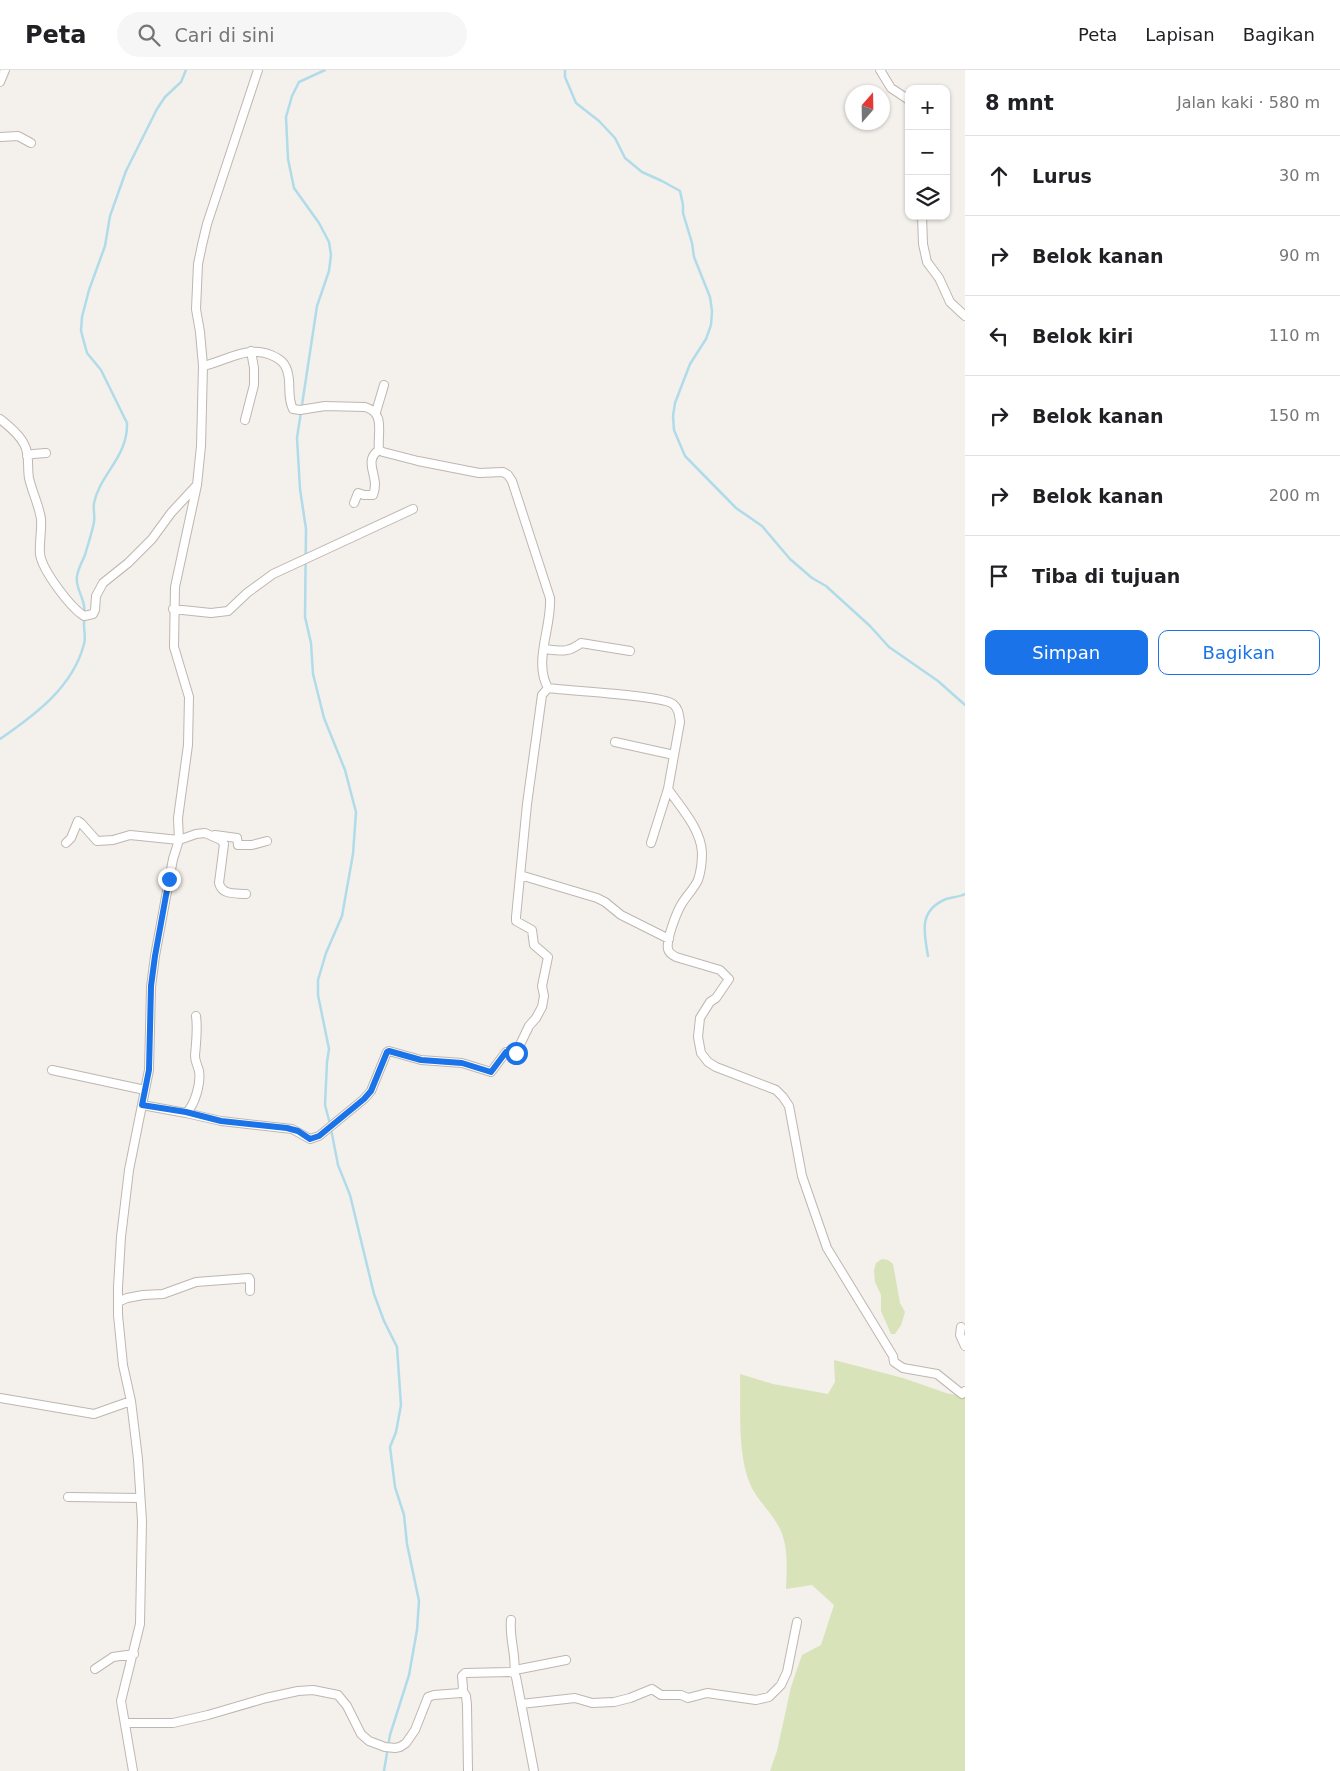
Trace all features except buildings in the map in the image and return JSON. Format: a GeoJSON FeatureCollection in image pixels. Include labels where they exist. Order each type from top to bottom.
{"type":"FeatureCollection","features":[{"type":"Feature","properties":{"kind":"street"},"geometry":{"type":"LineString","coordinates":[[0,82],[6,70]]}},
{"type":"Feature","properties":{"kind":"street"},"geometry":{"type":"LineString","coordinates":[[133,1771],[120,1701],[134,1654],[140,1624],[142,1596],[140,1498],[138,1459],[131,1401],[122,1365],[118,1302],[121,1237],[130,1170],[149,1070],[151,986],[173,859],[179,840],[178,818],[188,745],[189,697],[174,647],[173,609],[175,587],[196,486],[201,446],[203,366],[196,309],[198,264],[209,215],[258,70]]}},
{"type":"Feature","properties":{"kind":"street"},"geometry":{"type":"LineString","coordinates":[[880,70],[891,88],[905,97]]}},
{"type":"Feature","properties":{"kind":"street"},"geometry":{"type":"LineString","coordinates":[[0,137],[18,136],[30,143]]}},
{"type":"Feature","properties":{"kind":"street"},"geometry":{"type":"LineString","coordinates":[[922,220],[923,244],[927,262],[939,278],[950,302],[965,316]]}},
{"type":"Feature","properties":{"kind":"street"},"geometry":{"type":"LineString","coordinates":[[245,420],[254,385],[251,351]]}},
{"type":"Feature","properties":{"kind":"street"},"geometry":{"type":"LineString","coordinates":[[203,366],[218,363],[244,352],[265,352],[279,358],[284,363],[288,374],[292,409],[300,410],[325,406],[365,407],[376,412]]}},
{"type":"Feature","properties":{"kind":"street"},"geometry":{"type":"LineString","coordinates":[[354,503],[358,493],[373,495],[375,476],[371,461],[379,450],[378,417],[376,412],[384,385]]}},
{"type":"Feature","properties":{"kind":"street"},"geometry":{"type":"LineString","coordinates":[[0,419],[15,432],[24,444],[28,456],[29,477],[41,519],[40,556],[65,599],[76,611],[84,616],[93,614],[96,610],[96,596],[102,583],[128,563],[152,539],[170,513],[196,486]]}},
{"type":"Feature","properties":{"kind":"street"},"geometry":{"type":"LineString","coordinates":[[379,450],[434,465],[479,472],[499,471],[508,475],[512,481],[550,598],[551,606],[544,649],[543,679],[548,688]]}},
{"type":"Feature","properties":{"kind":"street"},"geometry":{"type":"LineString","coordinates":[[28,456],[46,453]]}},
{"type":"Feature","properties":{"kind":"street"},"geometry":{"type":"LineString","coordinates":[[173,609],[211,613],[228,611],[247,593],[273,574],[413,509]]}},
{"type":"Feature","properties":{"kind":"street"},"geometry":{"type":"LineString","coordinates":[[544,649],[567,651],[582,643],[630,651]]}},
{"type":"Feature","properties":{"kind":"street"},"geometry":{"type":"LineString","coordinates":[[548,688],[667,701],[674,705],[679,712],[680,722],[668,789],[651,843]]}},
{"type":"Feature","properties":{"kind":"street"},"geometry":{"type":"LineString","coordinates":[[142,1105],[186,1112],[221,1121],[287,1128],[298,1131],[310,1139],[319,1136],[368,1095],[389,1051],[421,1060],[462,1063],[491,1072],[506,1052],[516,1053],[519,1050],[529,1026],[542,1007],[544,996],[542,986],[548,957],[534,945],[532,930],[516,921],[542,695],[548,688]]}},
{"type":"Feature","properties":{"kind":"street"},"geometry":{"type":"LineString","coordinates":[[615,742],[674,755]]}},
{"type":"Feature","properties":{"kind":"street"},"geometry":{"type":"LineString","coordinates":[[668,789],[687,815],[697,834],[702,853],[698,880],[680,906],[669,939],[668,949],[670,954],[720,970],[729,979],[716,998],[710,1002],[700,1018],[698,1037],[701,1054],[716,1067],[776,1090],[784,1097],[789,1106],[792,1119],[802,1176],[827,1248],[893,1356],[894,1362],[903,1368],[937,1374],[962,1394],[965,1391]]}},
{"type":"Feature","properties":{"kind":"street"},"geometry":{"type":"LineString","coordinates":[[66,843],[71,838],[78,821],[97,841],[113,840],[130,835],[179,840],[196,834],[236,838],[238,845],[252,845],[267,841]]}},
{"type":"Feature","properties":{"kind":"street"},"geometry":{"type":"LineString","coordinates":[[206,834],[221,840],[224,844],[220,888],[228,893],[246,894]]}},
{"type":"Feature","properties":{"kind":"street"},"geometry":{"type":"LineString","coordinates":[[520,875],[597,898],[621,914],[669,939]]}},
{"type":"Feature","properties":{"kind":"street"},"geometry":{"type":"LineString","coordinates":[[186,1112],[190,1108],[198,1083],[199,1072],[195,1062],[198,1024],[196,1016]]}},
{"type":"Feature","properties":{"kind":"street"},"geometry":{"type":"LineString","coordinates":[[52,1070],[145,1090]]}},
{"type":"Feature","properties":{"kind":"street"},"geometry":{"type":"LineString","coordinates":[[118,1302],[143,1295],[163,1294],[196,1282],[249,1278],[250,1291]]}},
{"type":"Feature","properties":{"kind":"street"},"geometry":{"type":"LineString","coordinates":[[961,1327],[960,1335],[965,1346]]}},
{"type":"Feature","properties":{"kind":"street"},"geometry":{"type":"LineString","coordinates":[[0,1398],[94,1414],[131,1401]]}},
{"type":"Feature","properties":{"kind":"street"},"geometry":{"type":"LineString","coordinates":[[68,1497],[140,1498]]}},
{"type":"Feature","properties":{"kind":"street"},"geometry":{"type":"LineString","coordinates":[[511,1620],[510,1637],[515,1660],[514,1672],[534,1771]]}},
{"type":"Feature","properties":{"kind":"street"},"geometry":{"type":"LineString","coordinates":[[521,1704],[576,1698],[592,1703],[614,1702],[652,1689],[661,1696],[681,1695],[690,1698],[707,1693],[762,1700],[774,1693],[787,1672],[797,1622]]}},
{"type":"Feature","properties":{"kind":"street"},"geometry":{"type":"LineString","coordinates":[[95,1668],[113,1657],[134,1654]]}},
{"type":"Feature","properties":{"kind":"street"},"geometry":{"type":"LineString","coordinates":[[468,1771],[467,1699],[462,1691],[462,1676],[466,1673],[514,1672],[566,1660]]}},
{"type":"Feature","properties":{"kind":"street"},"geometry":{"type":"LineString","coordinates":[[125,1723],[173,1723],[266,1698],[298,1691],[313,1690],[338,1695],[347,1706],[361,1734],[369,1741],[385,1747],[395,1748],[406,1743],[420,1719],[428,1698],[434,1695],[458,1694],[462,1691]]}},
{"type":"Feature","properties":{"kind":"green space"},"geometry":{"type":"Polygon","coordinates":[[[882,1259],[888,1260],[893,1264],[900,1303],[905,1312],[901,1325],[895,1334],[891,1334],[881,1311],[881,1295],[875,1282],[874,1270],[876,1263],[882,1259]]]}},
{"type":"Feature","properties":{"kind":"green space"},"geometry":{"type":"Polygon","coordinates":[[[834,1360],[965,1397],[965,1771],[770,1771],[777,1751],[791,1687],[802,1655],[821,1645],[834,1605],[812,1585],[786,1589],[786,1554],[783,1537],[776,1522],[750,1484],[743,1459],[740,1430],[740,1374],[773,1384],[828,1394],[835,1382],[834,1360]]]}},
{"type":"Feature","properties":{"kind":"waterway"},"geometry":{"type":"LineString","coordinates":[[0,739],[39,710],[62,687],[79,659],[84,644],[84,608],[77,584],[78,573],[92,530],[94,503],[97,493],[119,456],[126,435],[127,423],[101,370],[87,353],[81,331],[82,317],[89,290],[105,246],[110,216],[126,171],[157,109],[165,97],[181,82],[186,70]]}},
{"type":"Feature","properties":{"kind":"waterway"},"geometry":{"type":"LineString","coordinates":[[325,70],[299,82],[292,96],[286,117],[288,159],[294,188],[319,223],[329,242],[331,255],[329,271],[317,306],[297,438],[300,489],[306,529],[305,617],[311,643],[313,674],[324,718],[345,770],[356,812],[353,854],[342,916],[326,953],[318,980],[318,995],[329,1049],[325,1105],[330,1124]]}},
{"type":"Feature","properties":{"kind":"waterway"},"geometry":{"type":"LineString","coordinates":[[565,70],[565,77],[576,103],[599,121],[615,138],[625,158],[642,172],[680,191],[683,213],[694,257],[710,297],[712,311],[711,325],[706,339],[690,364],[675,403],[673,416],[674,430],[685,456],[736,508],[762,526],[790,559],[812,578],[826,586],[870,626],[889,647],[938,681],[965,705]]}},
{"type":"Feature","properties":{"kind":"waterway"},"geometry":{"type":"LineString","coordinates":[[928,956],[925,939],[927,916],[937,904],[946,899],[965,894]]}},
{"type":"Feature","properties":{"kind":"waterway"},"geometry":{"type":"LineString","coordinates":[[331,1129],[338,1165],[350,1195],[374,1294],[384,1321],[397,1347],[401,1405],[396,1432],[390,1447],[395,1487],[404,1515],[407,1544],[419,1601],[417,1630],[409,1675],[390,1735],[384,1771]]}},
{"type":"Feature","properties":{"kind":"route"},"geometry":{"type":"LineString","coordinates":[[169,879],[151,986],[151,1044],[149,1070],[142,1105],[186,1112],[221,1121],[292,1129],[310,1139],[319,1136],[364,1099],[371,1091],[389,1051],[421,1060],[462,1063],[488,1072],[494,1069],[506,1052],[516,1053]]}}]}
